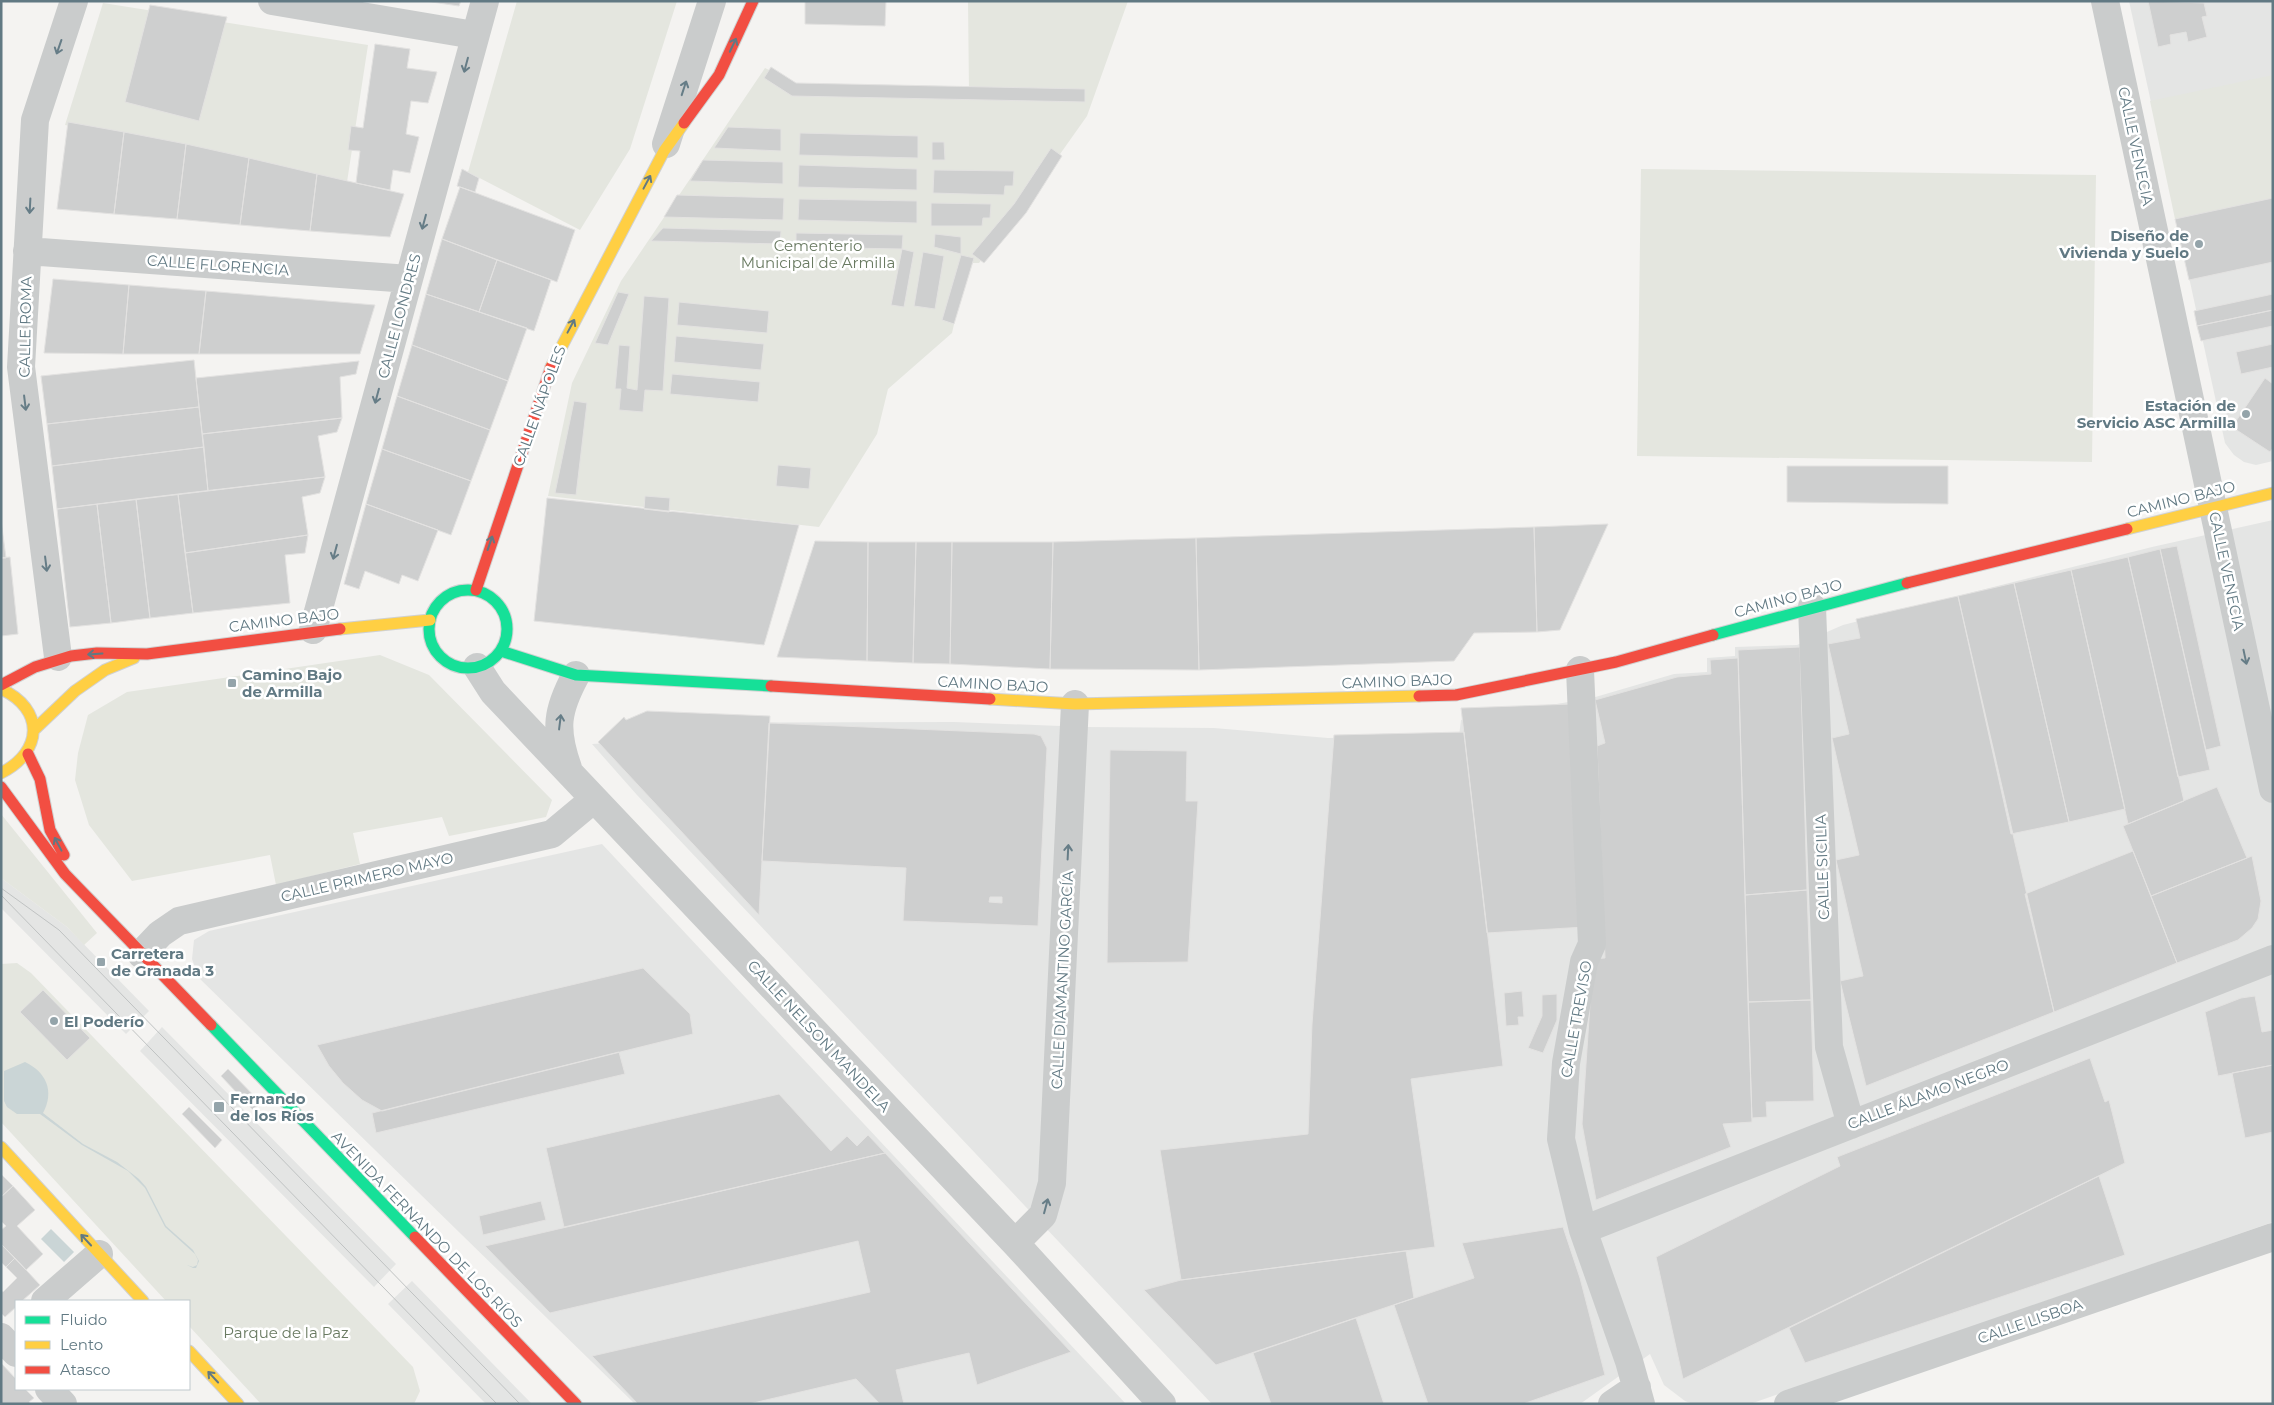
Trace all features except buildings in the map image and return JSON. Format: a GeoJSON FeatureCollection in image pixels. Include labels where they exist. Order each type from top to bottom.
{"type":"FeatureCollection","features":[{"type":"Feature","properties":{"kind":"street","name":"CALLE ROMA"},"geometry":{"type":"LineString","coordinates":[[58,657],[21,367],[34,120],[74,1]]}},
{"type":"Feature","properties":{"kind":"street"},"geometry":{"type":"LineString","coordinates":[[272,1],[474,35]]}},
{"type":"Feature","properties":{"kind":"street","name":"CALLE LONDRES"},"geometry":{"type":"LineString","coordinates":[[314,630],[474,35],[485,1]]}},
{"type":"Feature","properties":{"kind":"street","name":"CALLE NÁPOLES"},"geometry":{"type":"LineString","coordinates":[[664,151],[712,1]]}},
{"type":"Feature","properties":{"kind":"street","name":"CALLE NÁPOLES"},"geometry":{"type":"LineString","coordinates":[[476,590],[554,358],[664,151],[719,75],[753,1]]}},
{"type":"Feature","properties":{"kind":"street","name":"CALLE VENECIA"},"geometry":{"type":"LineString","coordinates":[[2105,1],[2273,789]]}},
{"type":"Feature","properties":{"kind":"street","name":"CALLE FLORENCIA"},"geometry":{"type":"LineString","coordinates":[[27,251],[409,279]]}},
{"type":"Feature","properties":{"kind":"street","name":"CAMINO BAJO"},"geometry":{"type":"LineString","coordinates":[[501,650],[576,675],[1074,704],[1456,695],[1580,670],[1812,607],[2213,506],[2273,493]]}},
{"type":"Feature","properties":{"kind":"street"},"geometry":{"type":"LineString","coordinates":[[467,589],[476,590],[495,600],[504,611],[508,631],[501,650],[493,660],[477,667],[456,666],[441,657],[433,646],[429,629],[430,620],[440,601],[450,594],[467,589]]}},
{"type":"Feature","properties":{"kind":"street","name":"CALLE SICILIA"},"geometry":{"type":"LineString","coordinates":[[1812,607],[1829,1047],[1851,1124]]}},
{"type":"Feature","properties":{"kind":"street","name":"CAMINO BAJO"},"geometry":{"type":"LineString","coordinates":[[1,684],[20,672],[58,657],[98,653],[143,654],[314,630],[430,620]]}},
{"type":"Feature","properties":{"kind":"street","name":"CAMINO BAJO"},"geometry":{"type":"LineString","coordinates":[[35,729],[75,691],[105,670],[143,654]]}},
{"type":"Feature","properties":{"kind":"street","name":"CALLE NELSON MANDELA"},"geometry":{"type":"LineString","coordinates":[[477,667],[493,692],[1015,1243],[1162,1404]]}},
{"type":"Feature","properties":{"kind":"street","name":"CALLE TREVISO"},"geometry":{"type":"LineString","coordinates":[[1580,670],[1592,944],[1584,962],[1566,1063],[1561,1139],[1583,1230],[1645,1398]]}},
{"type":"Feature","properties":{"kind":"street"},"geometry":{"type":"LineString","coordinates":[[568,769],[562,751],[558,726],[565,695],[576,675]]}},
{"type":"Feature","properties":{"kind":"street"},"geometry":{"type":"LineString","coordinates":[[1,689],[15,694],[22,701],[33,718],[35,729],[33,742],[28,754],[21,763],[1,773]]}},
{"type":"Feature","properties":{"kind":"street","name":"CALLE DIAMANTINO GARCÍA"},"geometry":{"type":"LineString","coordinates":[[1015,1243],[1043,1215],[1052,1183],[1074,704]]}},
{"type":"Feature","properties":{"kind":"street","name":"AVENIDA FERNANDO DE LOS RÍOS"},"geometry":{"type":"LineString","coordinates":[[28,754],[40,779],[50,830],[92,901]]}},
{"type":"Feature","properties":{"kind":"street","name":"AVENIDA FERNANDO DE LOS RÍOS"},"geometry":{"type":"LineString","coordinates":[[1,787],[66,874],[140,954],[576,1404]]}},
{"type":"Feature","properties":{"kind":"street","name":"CALLE PRIMERO MAYO"},"geometry":{"type":"LineString","coordinates":[[140,954],[160,934],[179,921],[552,834],[594,799]]}},
{"type":"Feature","properties":{"kind":"street","name":"CALLE ÁLAMO NEGRO"},"geometry":{"type":"LineString","coordinates":[[1583,1230],[2273,959]]}},
{"type":"Feature","properties":{"kind":"street"},"geometry":{"type":"LineString","coordinates":[[1,1147],[142,1300]]}},
{"type":"Feature","properties":{"kind":"street","name":"CALLE LISBOA"},"geometry":{"type":"LineString","coordinates":[[1788,1404],[2273,1238]]}},
{"type":"Feature","properties":{"kind":"street"},"geometry":{"type":"LineString","coordinates":[[46,1300],[99,1254]]}},
{"type":"Feature","properties":{"kind":"street"},"geometry":{"type":"LineString","coordinates":[[190,1352],[238,1404]]}},
{"type":"Feature","properties":{"kind":"street"},"geometry":{"type":"LineString","coordinates":[[50,1390],[62,1404]]}},
{"type":"Feature","properties":{"kind":"street"},"geometry":{"type":"LineString","coordinates":[[1612,1404],[1645,1398]]}},
{"type":"Feature","properties":{"kind":"shaded area"},"geometry":{"type":"Polygon","coordinates":[[[2129,1],[2273,1],[2273,461],[2256,465],[2244,462],[2234,455],[2225,443],[2129,1]]]}},
{"type":"Feature","properties":{"kind":"shaded area"},"geometry":{"type":"Polygon","coordinates":[[[2273,520],[2273,1222],[1750,1404],[1693,1404],[1685,1401],[1664,1385],[1650,1354],[1580,1404],[1212,1404],[637,795],[592,744],[609,743],[626,723],[954,722],[1086,727],[1214,728],[1328,738],[1459,736],[1461,720],[1592,698],[1674,674],[1707,672],[1707,658],[1735,656],[1735,647],[1797,645],[1843,625],[2152,547],[2273,520]]]}},
{"type":"Feature","properties":{"kind":"shaded area"},"geometry":{"type":"Polygon","coordinates":[[[602,844],[1126,1404],[635,1404],[199,978],[192,959],[194,940],[209,931],[602,844]]]}},
{"type":"Feature","properties":{"kind":"shaded area"},"geometry":{"type":"Polygon","coordinates":[[[1,878],[67,927],[149,1011],[126,1034],[1,908],[1,878]]]}},
{"type":"Feature","properties":{"kind":"shaded area"},"geometry":{"type":"Polygon","coordinates":[[[162,1027],[396,1264],[374,1287],[140,1051],[162,1027]]]}},
{"type":"Feature","properties":{"kind":"shaded area"},"geometry":{"type":"Polygon","coordinates":[[[25,1062],[38,1071],[46,1083],[48,1097],[43,1113],[83,1144],[117,1162],[139,1179],[146,1187],[166,1226],[193,1250],[199,1261],[196,1268],[193,1268],[187,1265],[193,1267],[197,1265],[198,1260],[195,1254],[165,1227],[145,1188],[128,1171],[82,1145],[40,1114],[17,1114],[7,1107],[4,1101],[4,1071],[25,1062]]]}},
{"type":"Feature","properties":{"kind":"shaded area"},"geometry":{"type":"Polygon","coordinates":[[[51,1229],[74,1252],[64,1262],[41,1239],[51,1229]]]}},
{"type":"Feature","properties":{"kind":"shaded area"},"geometry":{"type":"Polygon","coordinates":[[[412,1281],[532,1404],[486,1404],[388,1304],[412,1281]]]}},
{"type":"Feature","properties":{"kind":"green space"},"geometry":{"type":"Polygon","coordinates":[[[517,1],[677,1],[630,149],[580,230],[468,172],[517,1]]]}},
{"type":"Feature","properties":{"kind":"green space","name":"Cementerio Municipal de Armilla"},"geometry":{"type":"Polygon","coordinates":[[[968,1],[1128,1],[1087,116],[1019,212],[979,263],[968,263],[952,333],[888,389],[877,434],[819,527],[548,496],[572,383],[621,281],[765,68],[798,84],[969,92],[968,1]]]}},
{"type":"Feature","properties":{"kind":"green space"},"geometry":{"type":"Polygon","coordinates":[[[103,3],[368,45],[347,182],[65,125],[103,3]]]}},
{"type":"Feature","properties":{"kind":"green space"},"geometry":{"type":"Polygon","coordinates":[[[2273,75],[2273,198],[2175,219],[2150,101],[2273,75]]]}},
{"type":"Feature","properties":{"kind":"green space"},"geometry":{"type":"Polygon","coordinates":[[[1641,169],[2096,175],[2092,462],[1637,456],[1641,169]]]}},
{"type":"Feature","properties":{"kind":"green space"},"geometry":{"type":"Polygon","coordinates":[[[380,655],[429,675],[552,800],[546,817],[449,836],[442,817],[353,833],[360,864],[276,885],[270,855],[132,881],[89,825],[75,780],[78,753],[88,715],[127,692],[380,655]]]}},
{"type":"Feature","properties":{"kind":"green space"},"geometry":{"type":"Polygon","coordinates":[[[1,814],[97,933],[84,945],[67,927],[1,878],[1,814]]]}},
{"type":"Feature","properties":{"kind":"green space","name":"Parque de la Paz"},"geometry":{"type":"Polygon","coordinates":[[[17,963],[31,973],[413,1367],[420,1391],[414,1404],[261,1404],[190,1327],[190,1300],[165,1300],[1,1122],[1,964],[17,963]]]}},
{"type":"Feature","properties":{"kind":"tram line"},"geometry":{"type":"LineString","coordinates":[[1,888],[59,930],[520,1404]]}},
{"type":"Feature","properties":{"kind":"tram line"},"geometry":{"type":"LineString","coordinates":[[1,895],[497,1404]]}},
{"type":"Feature","properties":{"kind":"traffic: fast"},"geometry":{"type":"LineString","coordinates":[[1713,635],[1907,583]]}},
{"type":"Feature","properties":{"kind":"traffic: fast"},"geometry":{"type":"LineString","coordinates":[[468,590],[483,593],[496,601],[504,614],[507,629],[504,644],[496,657],[483,665],[468,668],[453,665],[440,657],[432,644],[429,629],[432,614],[440,601],[453,593],[468,590]]}},
{"type":"Feature","properties":{"kind":"traffic: fast"},"geometry":{"type":"LineString","coordinates":[[501,651],[576,675],[771,686]]}},
{"type":"Feature","properties":{"kind":"traffic: fast"},"geometry":{"type":"LineString","coordinates":[[211,1025],[415,1237]]}},
{"type":"Feature","properties":{"kind":"traffic: slow"},"geometry":{"type":"LineString","coordinates":[[551,367],[664,151],[684,123]]}},
{"type":"Feature","properties":{"kind":"traffic: slow"},"geometry":{"type":"LineString","coordinates":[[2127,529],[2273,493]]}},
{"type":"Feature","properties":{"kind":"traffic: slow"},"geometry":{"type":"LineString","coordinates":[[340,629],[430,620]]}},
{"type":"Feature","properties":{"kind":"traffic: slow"},"geometry":{"type":"LineString","coordinates":[[35,729],[75,691],[105,670],[134,658]]}},
{"type":"Feature","properties":{"kind":"traffic: slow"},"geometry":{"type":"LineString","coordinates":[[1,689],[15,697],[25,708],[31,719],[33,731],[31,742],[25,754],[15,764],[1,773]]}},
{"type":"Feature","properties":{"kind":"traffic: slow"},"geometry":{"type":"LineString","coordinates":[[990,699],[1075,704],[1419,696]]}},
{"type":"Feature","properties":{"kind":"traffic: slow"},"geometry":{"type":"LineString","coordinates":[[1,1147],[142,1300]]}},
{"type":"Feature","properties":{"kind":"traffic: slow"},"geometry":{"type":"LineString","coordinates":[[190,1352],[238,1404]]}},
{"type":"Feature","properties":{"kind":"traffic: jam"},"geometry":{"type":"LineString","coordinates":[[684,123],[719,75],[753,1]]}},
{"type":"Feature","properties":{"kind":"traffic: jam"},"geometry":{"type":"LineString","coordinates":[[476,590],[551,367]]}},
{"type":"Feature","properties":{"kind":"traffic: jam"},"geometry":{"type":"LineString","coordinates":[[1907,583],[2127,529]]}},
{"type":"Feature","properties":{"kind":"traffic: jam"},"geometry":{"type":"LineString","coordinates":[[1,685],[35,667],[71,656],[97,653],[147,654],[340,629]]}},
{"type":"Feature","properties":{"kind":"traffic: jam"},"geometry":{"type":"LineString","coordinates":[[1419,696],[1456,695],[1616,662],[1713,635]]}},
{"type":"Feature","properties":{"kind":"traffic: jam"},"geometry":{"type":"LineString","coordinates":[[771,686],[990,699]]}},
{"type":"Feature","properties":{"kind":"traffic: jam"},"geometry":{"type":"LineString","coordinates":[[28,754],[40,779],[50,830],[64,855]]}},
{"type":"Feature","properties":{"kind":"traffic: jam"},"geometry":{"type":"LineString","coordinates":[[1,787],[65,874],[211,1025]]}},
{"type":"Feature","properties":{"kind":"traffic: jam"},"geometry":{"type":"LineString","coordinates":[[415,1237],[576,1404]]}},
{"type":"Feature","properties":{"kind":"place","name":"Diseño de Vivienda y Suelo"},"geometry":{"type":"Point","coordinates":[2199,244]}},
{"type":"Feature","properties":{"kind":"place","name":"Estación de Servicio ASC Armilla"},"geometry":{"type":"Point","coordinates":[2246,414]}},
{"type":"Feature","properties":{"kind":"place","name":"Camino Bajo de Armilla"},"geometry":{"type":"Point","coordinates":[232,683]}},
{"type":"Feature","properties":{"kind":"place","name":"Carretera de Granada 3"},"geometry":{"type":"Point","coordinates":[101,962]}},
{"type":"Feature","properties":{"kind":"place","name":"El Poderío"},"geometry":{"type":"Point","coordinates":[54,1021]}},
{"type":"Feature","properties":{"kind":"place","name":"Fernando de los Ríos"},"geometry":{"type":"Point","coordinates":[219,1107]}}]}
